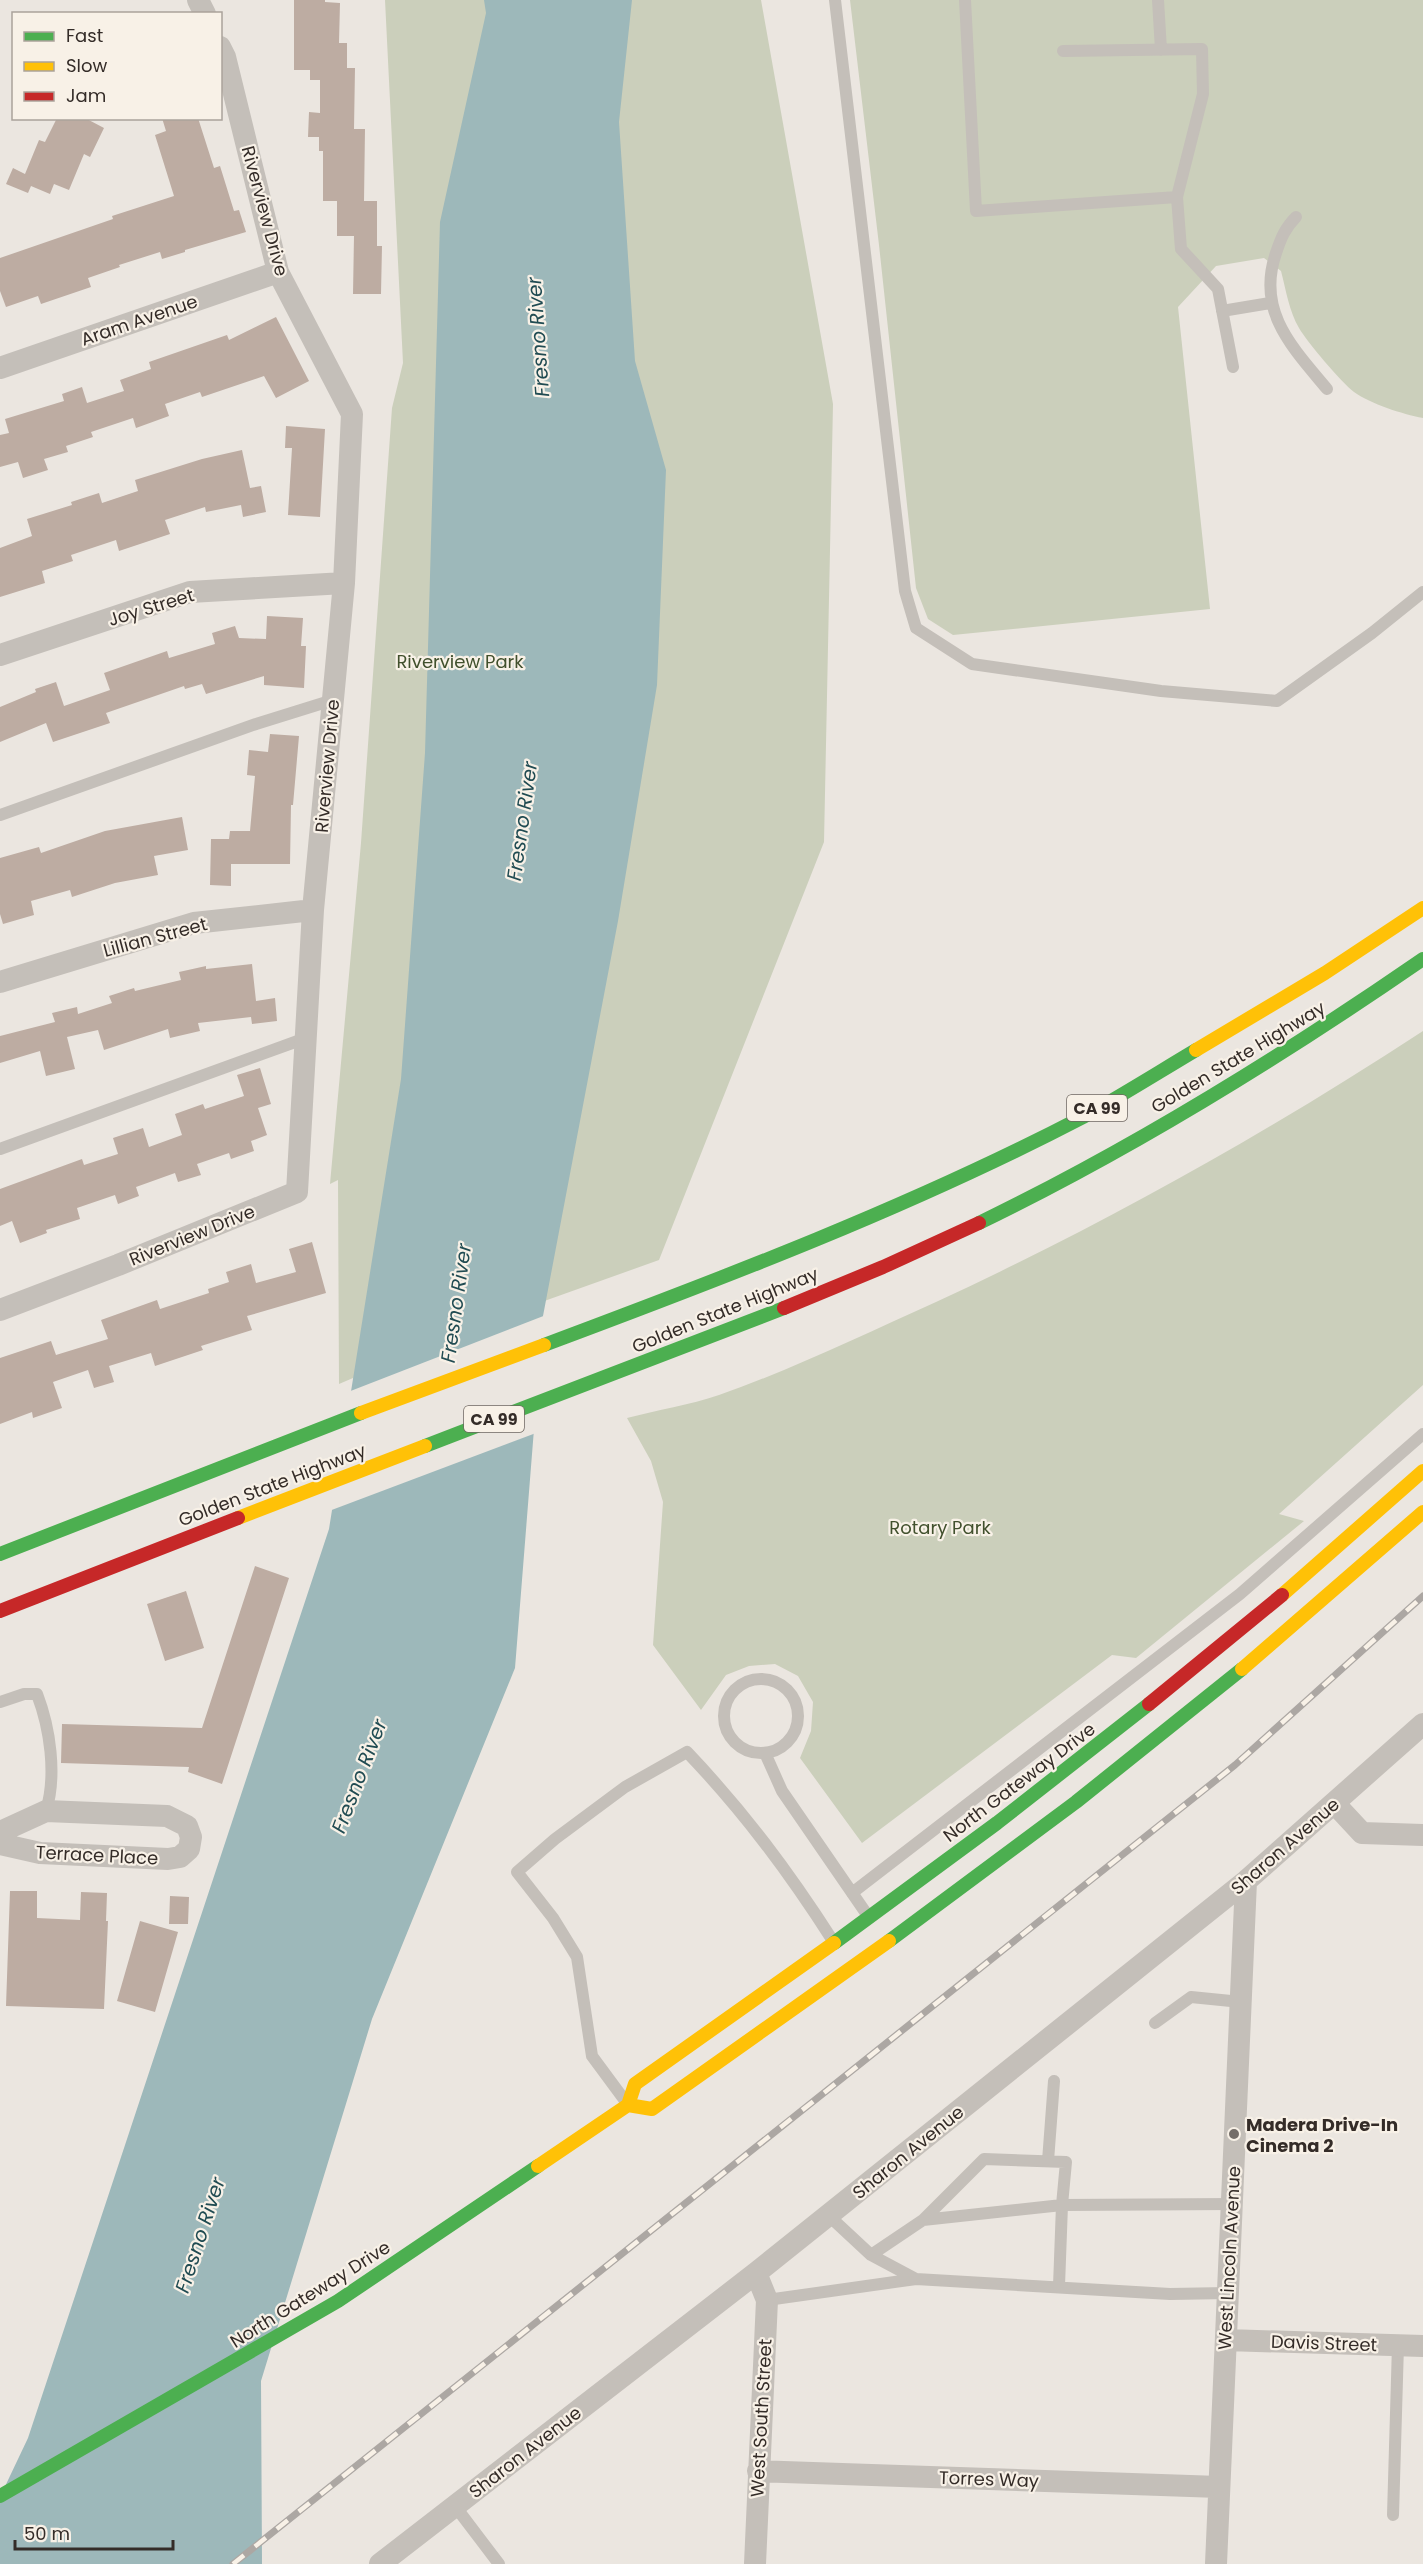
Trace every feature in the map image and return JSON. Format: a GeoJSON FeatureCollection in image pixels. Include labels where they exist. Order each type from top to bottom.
{"type":"FeatureCollection","features":[{"type":"Feature","properties":{"kind":"main road","name":"Golden State Highway"},"geometry":{"type":"LineString","coordinates":[[0,1554],[247,1456],[750,1268],[973,1171],[1084,1116],[1325,973],[1423,908]]}},
{"type":"Feature","properties":{"kind":"main road","name":"Golden State Highway"},"geometry":{"type":"LineString","coordinates":[[0,1611],[243,1515],[746,1323],[883,1266],[1066,1179],[1193,1107],[1340,1017],[1423,959]]}},
{"type":"Feature","properties":{"kind":"main road"},"geometry":{"type":"LineString","coordinates":[[1340,1017],[1423,971]]}},
{"type":"Feature","properties":{"kind":"main road","name":"North Gateway Drive"},"geometry":{"type":"LineString","coordinates":[[0,2496],[338,2301],[628,2105],[635,2085],[843,1955],[878,1930],[997,1823],[1104,1741],[1260,1614],[1423,1471]]}},
{"type":"Feature","properties":{"kind":"main road","name":"North Gateway Drive"},"geometry":{"type":"LineString","coordinates":[[628,2105],[652,2109],[843,1955],[1134,1757],[1260,1614],[1423,1512]]}},
{"type":"Feature","properties":{"kind":"street","name":"Riverview Drive"},"geometry":{"type":"LineString","coordinates":[[0,1310],[297,1192],[313,910],[344,583],[352,414],[278,272],[222,51]]}},
{"type":"Feature","properties":{"kind":"street","name":"Aram Avenue"},"geometry":{"type":"LineString","coordinates":[[0,368],[278,272]]}},
{"type":"Feature","properties":{"kind":"street","name":"Joy Street"},"geometry":{"type":"LineString","coordinates":[[0,655],[190,592],[344,583]]}},
{"type":"Feature","properties":{"kind":"street","name":"Lillian Street"},"geometry":{"type":"LineString","coordinates":[[0,982],[194,923],[313,910]]}},
{"type":"Feature","properties":{"kind":"street","name":"Sharon Avenue"},"geometry":{"type":"LineString","coordinates":[[380,2564],[756,2273],[1246,1881],[1423,1724]]}},
{"type":"Feature","properties":{"kind":"street"},"geometry":{"type":"LineString","coordinates":[[1335,1804],[1362,1833],[1423,1835]]}},
{"type":"Feature","properties":{"kind":"street","name":"Terrace Place"},"geometry":{"type":"LineString","coordinates":[[0,1832],[46,1811],[167,1816],[187,1826],[191,1837],[189,1849],[180,1857],[168,1859],[40,1853],[0,1844]]}},
{"type":"Feature","properties":{"kind":"street","name":"West Lincoln Avenue"},"geometry":{"type":"LineString","coordinates":[[1216,2564],[1246,1881]]}},
{"type":"Feature","properties":{"kind":"street","name":"West South Street"},"geometry":{"type":"LineString","coordinates":[[755,2564],[766,2300],[756,2273]]}},
{"type":"Feature","properties":{"kind":"street","name":"Davis Street"},"geometry":{"type":"LineString","coordinates":[[1226,2340],[1423,2346]]}},
{"type":"Feature","properties":{"kind":"street","name":"Torres Way"},"geometry":{"type":"LineString","coordinates":[[759,2470],[1219,2487]]}},
{"type":"Feature","properties":{"kind":"lane"},"geometry":{"type":"LineString","coordinates":[[835,0],[905,591],[916,628],[972,664],[1161,691],[1277,701],[1372,633],[1423,592]]}},
{"type":"Feature","properties":{"kind":"lane"},"geometry":{"type":"LineString","coordinates":[[965,0],[976,211],[1177,197]]}},
{"type":"Feature","properties":{"kind":"lane"},"geometry":{"type":"LineString","coordinates":[[1158,0],[1161,50]]}},
{"type":"Feature","properties":{"kind":"lane"},"geometry":{"type":"LineString","coordinates":[[1063,51],[1202,49],[1203,94],[1177,197],[1181,249],[1218,289],[1233,367]]}},
{"type":"Feature","properties":{"kind":"lane"},"geometry":{"type":"LineString","coordinates":[[1296,217],[1284,230],[1270,272],[1270,303],[1293,348],[1327,389]]}},
{"type":"Feature","properties":{"kind":"lane"},"geometry":{"type":"LineString","coordinates":[[1222,310],[1270,303]]}},
{"type":"Feature","properties":{"kind":"lane"},"geometry":{"type":"LineString","coordinates":[[0,815],[256,724],[333,700]]}},
{"type":"Feature","properties":{"kind":"lane"},"geometry":{"type":"LineString","coordinates":[[0,1149],[306,1038]]}},
{"type":"Feature","properties":{"kind":"lane"},"geometry":{"type":"LineString","coordinates":[[852,1893],[1260,1614],[1423,1434]]}},
{"type":"Feature","properties":{"kind":"lane"},"geometry":{"type":"LineString","coordinates":[[750,1680],[773,1681],[792,1695],[797,1706],[798,1719],[795,1731],[788,1742],[765,1753],[753,1752],[736,1743],[726,1728],[724,1716],[726,1704],[739,1686],[750,1680]]}},
{"type":"Feature","properties":{"kind":"lane"},"geometry":{"type":"LineString","coordinates":[[0,1702],[24,1694],[37,1694],[50,1738],[50,1798],[46,1811]]}},
{"type":"Feature","properties":{"kind":"lane"},"geometry":{"type":"LineString","coordinates":[[628,2105],[592,2056],[577,1957],[553,1918],[517,1872],[555,1839],[625,1787],[687,1752],[732,1800],[792,1878],[843,1955]]}},
{"type":"Feature","properties":{"kind":"lane"},"geometry":{"type":"LineString","coordinates":[[765,1753],[782,1791],[878,1930]]}},
{"type":"Feature","properties":{"kind":"lane"},"geometry":{"type":"LineString","coordinates":[[1155,2023],[1191,1997],[1241,2002]]}},
{"type":"Feature","properties":{"kind":"lane"},"geometry":{"type":"LineString","coordinates":[[1048,2161],[1054,2081]]}},
{"type":"Feature","properties":{"kind":"lane"},"geometry":{"type":"LineString","coordinates":[[871,2255],[923,2220],[984,2159],[1065,2162],[1059,2286]]}},
{"type":"Feature","properties":{"kind":"lane"},"geometry":{"type":"LineString","coordinates":[[923,2220],[1062,2205],[1232,2204]]}},
{"type":"Feature","properties":{"kind":"lane"},"geometry":{"type":"LineString","coordinates":[[828,2215],[871,2255],[916,2279]]}},
{"type":"Feature","properties":{"kind":"lane"},"geometry":{"type":"LineString","coordinates":[[766,2300],[916,2279],[1170,2294],[1228,2293]]}},
{"type":"Feature","properties":{"kind":"lane"},"geometry":{"type":"LineString","coordinates":[[1393,2516],[1398,2345]]}},
{"type":"Feature","properties":{"kind":"lane"},"geometry":{"type":"LineString","coordinates":[[455,2506],[499,2564]]}},
{"type":"Feature","properties":{"kind":"green space","name":"Riverview Park"},"geometry":{"type":"Polygon","coordinates":[[[385,0],[761,0],[833,404],[824,842],[659,1260],[472,1327],[339,1384],[338,1180],[330,1184],[361,843],[392,408],[403,363],[385,0]]]}},
{"type":"Feature","properties":{"kind":"green space"},"geometry":{"type":"Polygon","coordinates":[[[850,0],[1423,0],[1423,418],[1369,401],[1354,392],[1341,380],[1316,352],[1299,328],[1290,308],[1281,271],[1264,258],[1216,266],[1178,307],[1210,609],[953,635],[928,619],[916,588],[850,0]]]}},
{"type":"Feature","properties":{"kind":"green space","name":"Rotary Park"},"geometry":{"type":"Polygon","coordinates":[[[1423,1031],[1423,1385],[1279,1514],[1304,1521],[1136,1658],[1112,1655],[862,1843],[800,1758],[811,1731],[813,1702],[798,1676],[775,1664],[749,1666],[726,1675],[701,1710],[653,1645],[663,1502],[651,1461],[627,1418],[697,1402],[747,1385],[829,1351],[999,1272],[1184,1176],[1305,1105],[1423,1031]]]}},
{"type":"Feature","properties":{"kind":"water","name":"Fresno River"},"geometry":{"type":"Polygon","coordinates":[[[484,0],[632,0],[619,122],[635,361],[666,470],[657,685],[618,921],[543,1316],[515,1668],[372,2019],[261,2381],[262,2564],[0,2564],[0,2497],[28,2438],[329,1529],[401,1079],[425,753],[440,222],[486,13],[484,0]]]}},
{"type":"Feature","properties":{"kind":"pier"},"geometry":{"type":"Polygon","coordinates":[[[546,1315],[536,1433],[329,1511],[348,1392],[546,1315]]]}},
{"type":"Feature","properties":{"kind":"building"},"geometry":{"type":"Polygon","coordinates":[[[294,0],[325,0],[325,2],[340,3],[339,43],[347,43],[347,68],[355,68],[354,129],[365,129],[364,201],[377,201],[377,246],[382,246],[381,294],[353,294],[354,236],[337,236],[337,201],[323,201],[323,151],[319,151],[319,137],[308,137],[309,112],[320,113],[320,80],[310,80],[310,70],[294,70],[294,0]]]}},
{"type":"Feature","properties":{"kind":"building"},"geometry":{"type":"Polygon","coordinates":[[[56,120],[89,120],[104,128],[90,157],[84,154],[69,190],[54,184],[50,194],[31,186],[28,193],[6,184],[13,168],[25,174],[39,140],[45,142],[56,120]]]}},
{"type":"Feature","properties":{"kind":"building"},"geometry":{"type":"Polygon","coordinates":[[[163,120],[199,120],[214,168],[220,166],[234,211],[239,210],[246,232],[162,259],[160,252],[119,265],[120,267],[88,278],[91,287],[41,304],[38,296],[6,307],[0,291],[0,258],[113,219],[112,216],[174,196],[155,135],[166,131],[163,120]]]}},
{"type":"Feature","properties":{"kind":"building"},"geometry":{"type":"Polygon","coordinates":[[[276,317],[309,381],[276,398],[264,376],[202,397],[200,392],[165,404],[169,416],[136,428],[133,418],[91,432],[93,437],[66,446],[68,452],[44,459],[48,470],[23,478],[18,462],[0,467],[0,435],[9,433],[5,419],[64,401],[62,394],[82,387],[87,403],[124,391],[120,380],[151,369],[149,362],[227,335],[229,340],[276,317]]]}},
{"type":"Feature","properties":{"kind":"building"},"geometry":{"type":"Polygon","coordinates":[[[286,426],[325,429],[320,517],[288,515],[292,448],[285,448],[286,426]]]}},
{"type":"Feature","properties":{"kind":"building"},"geometry":{"type":"Polygon","coordinates":[[[242,450],[250,488],[261,486],[266,512],[243,517],[241,505],[206,512],[205,507],[165,520],[170,534],[119,551],[116,540],[71,555],[73,561],[42,571],[45,583],[0,597],[0,548],[32,536],[27,519],[72,505],[71,502],[99,493],[102,503],[138,491],[135,480],[202,459],[242,450]]]}},
{"type":"Feature","properties":{"kind":"building"},"geometry":{"type":"Polygon","coordinates":[[[267,616],[303,618],[301,646],[306,646],[304,688],[264,685],[264,676],[206,694],[202,684],[185,689],[184,686],[106,713],[110,723],[53,742],[46,723],[0,742],[0,707],[36,692],[35,689],[56,682],[64,706],[110,690],[104,673],[167,651],[169,658],[215,644],[212,633],[235,626],[239,638],[266,639],[267,616]]]}},
{"type":"Feature","properties":{"kind":"building"},"geometry":{"type":"Polygon","coordinates":[[[270,734],[299,736],[293,805],[291,805],[290,864],[231,864],[231,886],[210,885],[211,839],[229,839],[230,831],[250,831],[255,776],[247,775],[249,750],[268,752],[270,734]]]}},
{"type":"Feature","properties":{"kind":"building"},"geometry":{"type":"Polygon","coordinates":[[[182,817],[188,850],[154,856],[158,875],[115,883],[72,897],[70,890],[31,901],[34,915],[3,924],[0,914],[0,858],[39,847],[41,853],[105,831],[182,817]]]}},
{"type":"Feature","properties":{"kind":"building"},"geometry":{"type":"Polygon","coordinates":[[[252,964],[256,1001],[275,998],[277,1021],[252,1024],[251,1017],[198,1023],[200,1031],[170,1038],[168,1029],[104,1050],[98,1030],[67,1037],[75,1069],[46,1076],[40,1051],[0,1063],[0,1036],[55,1022],[52,1013],[77,1007],[78,1014],[112,1003],[109,996],[134,988],[135,991],[181,980],[179,972],[206,966],[206,969],[252,964]]]}},
{"type":"Feature","properties":{"kind":"building"},"geometry":{"type":"Polygon","coordinates":[[[260,1068],[271,1104],[258,1108],[267,1135],[251,1141],[254,1151],[231,1159],[229,1153],[197,1164],[201,1175],[178,1182],[175,1173],[136,1187],[139,1196],[118,1204],[115,1195],[77,1208],[80,1219],[46,1230],[47,1233],[20,1243],[12,1221],[0,1226],[0,1189],[82,1159],[84,1165],[118,1154],[113,1138],[143,1128],[149,1147],[182,1135],[175,1114],[203,1104],[205,1109],[244,1096],[237,1075],[260,1068]]]}},
{"type":"Feature","properties":{"kind":"building"},"geometry":{"type":"Polygon","coordinates":[[[312,1242],[326,1293],[247,1316],[252,1330],[201,1346],[203,1350],[155,1366],[151,1353],[109,1366],[114,1382],[94,1388],[88,1370],[53,1382],[62,1408],[33,1418],[32,1412],[0,1424],[0,1358],[51,1341],[56,1355],[108,1339],[101,1320],[157,1300],[160,1309],[209,1293],[208,1289],[229,1282],[226,1272],[251,1264],[256,1283],[296,1272],[289,1249],[312,1242]]]}},
{"type":"Feature","properties":{"kind":"building"},"geometry":{"type":"Polygon","coordinates":[[[255,1566],[289,1578],[222,1784],[188,1772],[189,1767],[61,1763],[62,1724],[202,1728],[255,1566]]]}},
{"type":"Feature","properties":{"kind":"building"},"geometry":{"type":"Polygon","coordinates":[[[186,1591],[204,1648],[165,1661],[147,1604],[186,1591]]]}},
{"type":"Feature","properties":{"kind":"building"},"geometry":{"type":"Polygon","coordinates":[[[10,1891],[37,1891],[37,1918],[80,1920],[81,1892],[107,1893],[104,2009],[6,2006],[10,1891]]]}},
{"type":"Feature","properties":{"kind":"building"},"geometry":{"type":"Polygon","coordinates":[[[170,1896],[189,1897],[188,1924],[169,1924],[170,1896]]]}},
{"type":"Feature","properties":{"kind":"building"},"geometry":{"type":"Polygon","coordinates":[[[140,1921],[178,1932],[155,2012],[117,2001],[140,1921]]]}},
{"type":"Feature","properties":{"kind":"railway"},"geometry":{"type":"LineString","coordinates":[[233,2564],[1235,1765],[1423,1596]]}},
{"type":"Feature","properties":{"kind":"traffic: fast"},"geometry":{"type":"LineString","coordinates":[[979,1223],[1094,1164],[1206,1100],[1316,1031],[1423,959]]}},
{"type":"Feature","properties":{"kind":"traffic: fast"},"geometry":{"type":"LineString","coordinates":[[544,1345],[749,1267],[951,1181],[1083,1117],[1196,1050]]}},
{"type":"Feature","properties":{"kind":"traffic: fast"},"geometry":{"type":"LineString","coordinates":[[425,1446],[784,1308]]}},
{"type":"Feature","properties":{"kind":"traffic: fast"},"geometry":{"type":"LineString","coordinates":[[0,1554],[361,1413]]}},
{"type":"Feature","properties":{"kind":"traffic: fast"},"geometry":{"type":"LineString","coordinates":[[889,1941],[1076,1802],[1242,1669]]}},
{"type":"Feature","properties":{"kind":"traffic: fast"},"geometry":{"type":"LineString","coordinates":[[834,1943],[997,1823],[1149,1704]]}},
{"type":"Feature","properties":{"kind":"traffic: fast"},"geometry":{"type":"LineString","coordinates":[[0,2496],[338,2301],[538,2166]]}},
{"type":"Feature","properties":{"kind":"traffic: slow"},"geometry":{"type":"LineString","coordinates":[[1196,1050],[1325,973],[1423,908]]}},
{"type":"Feature","properties":{"kind":"traffic: slow"},"geometry":{"type":"LineString","coordinates":[[361,1413],[544,1345]]}},
{"type":"Feature","properties":{"kind":"traffic: slow"},"geometry":{"type":"LineString","coordinates":[[238,1518],[425,1446]]}},
{"type":"Feature","properties":{"kind":"traffic: slow"},"geometry":{"type":"LineString","coordinates":[[1282,1595],[1423,1471]]}},
{"type":"Feature","properties":{"kind":"traffic: slow"},"geometry":{"type":"LineString","coordinates":[[1242,1669],[1423,1512]]}},
{"type":"Feature","properties":{"kind":"traffic: slow"},"geometry":{"type":"LineString","coordinates":[[628,2105],[652,2109],[889,1941]]}},
{"type":"Feature","properties":{"kind":"traffic: slow"},"geometry":{"type":"LineString","coordinates":[[538,2166],[628,2105],[635,2084],[834,1943]]}},
{"type":"Feature","properties":{"kind":"traffic: jam"},"geometry":{"type":"LineString","coordinates":[[784,1308],[883,1267],[979,1223]]}},
{"type":"Feature","properties":{"kind":"traffic: jam"},"geometry":{"type":"LineString","coordinates":[[0,1611],[238,1518]]}},
{"type":"Feature","properties":{"kind":"traffic: jam"},"geometry":{"type":"LineString","coordinates":[[1149,1704],[1282,1595]]}},
{"type":"Feature","properties":{"kind":"place","name":"Madera Drive-In Cinema 2"},"geometry":{"type":"Point","coordinates":[1234,2134]}}]}
